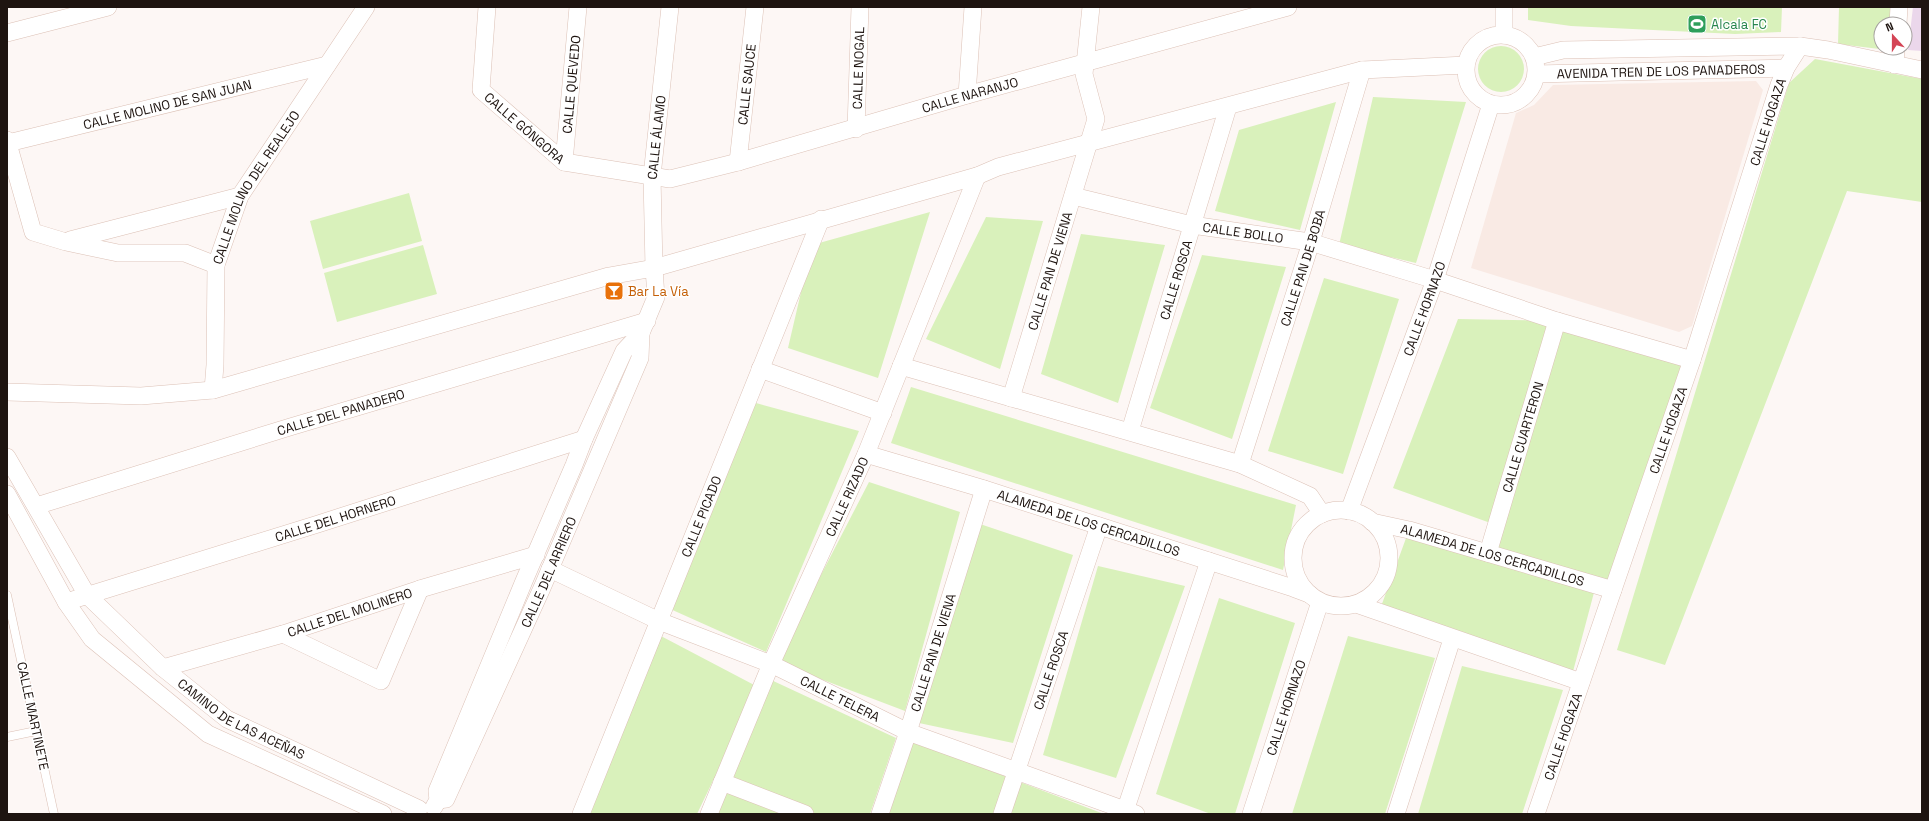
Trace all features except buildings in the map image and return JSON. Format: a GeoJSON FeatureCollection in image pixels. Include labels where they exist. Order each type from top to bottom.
{"type":"FeatureCollection","features":[{"type":"Feature","properties":{"kind":"street"},"geometry":{"type":"LineString","coordinates":[[7,33],[108,7]]}},
{"type":"Feature","properties":{"kind":"street","name":"CALLE MOLINO DEL REALEJO"},"geometry":{"type":"LineString","coordinates":[[213,390],[215,365],[216,265],[240,196],[366,7]]}},
{"type":"Feature","properties":{"kind":"street","name":"CALLE GÓNGORA"},"geometry":{"type":"LineString","coordinates":[[486,7],[481,90],[564,162],[652,176]]}},
{"type":"Feature","properties":{"kind":"street","name":"CALLE QUEVEDO"},"geometry":{"type":"LineString","coordinates":[[564,162],[578,7]]}},
{"type":"Feature","properties":{"kind":"street","name":"CALLE ÁLAMO"},"geometry":{"type":"LineString","coordinates":[[654,268],[652,176],[670,7]]}},
{"type":"Feature","properties":{"kind":"street","name":"CALLE SAUCE"},"geometry":{"type":"LineString","coordinates":[[738,162],[755,7]]}},
{"type":"Feature","properties":{"kind":"street","name":"CALLE NOGAL"},"geometry":{"type":"LineString","coordinates":[[856,129],[860,7]]}},
{"type":"Feature","properties":{"kind":"street"},"geometry":{"type":"LineString","coordinates":[[967,95],[973,7]]}},
{"type":"Feature","properties":{"kind":"street","name":"CALLE PAN DE VIENA"},"geometry":{"type":"LineString","coordinates":[[1011,398],[1096,119],[1084,74],[1087,61],[1091,7]]}},
{"type":"Feature","properties":{"kind":"street","name":"CALLE NARANJO"},"geometry":{"type":"LineString","coordinates":[[652,176],[670,179],[738,162],[1087,61],[1288,7]]}},
{"type":"Feature","properties":{"kind":"street"},"geometry":{"type":"LineString","coordinates":[[1504,7],[1504,35]]}},
{"type":"Feature","properties":{"kind":"street"},"geometry":{"type":"LineString","coordinates":[[1504,35],[1515,38],[1524,44],[1534,57],[1537,65],[1533,86],[1525,96],[1515,102],[1503,105],[1491,104],[1480,98],[1471,89],[1467,78],[1466,65],[1469,56],[1479,43],[1491,37],[1504,35]]}},
{"type":"Feature","properties":{"kind":"street"},"geometry":{"type":"LineString","coordinates":[[1534,57],[1563,50],[1800,46],[1873,54]]}},
{"type":"Feature","properties":{"kind":"street","name":"CALLE HOGAZA"},"geometry":{"type":"LineString","coordinates":[[1536,814],[1692,360],[1779,86],[1786,68],[1800,46]]}},
{"type":"Feature","properties":{"kind":"street"},"geometry":{"type":"LineString","coordinates":[[1895,56],[1922,70]]}},
{"type":"Feature","properties":{"kind":"street","name":"CALLE MOLINO DE SAN JUAN"},"geometry":{"type":"LineString","coordinates":[[7,142],[327,65]]}},
{"type":"Feature","properties":{"kind":"street"},"geometry":{"type":"LineString","coordinates":[[7,392],[141,396],[213,390],[609,276],[654,268],[821,219],[977,176],[998,167],[1089,144],[1362,70],[1466,65]]}},
{"type":"Feature","properties":{"kind":"street","name":"AVENIDA TREN DE LOS PANADEROS"},"geometry":{"type":"LineString","coordinates":[[1536,74],[1786,68]]}},
{"type":"Feature","properties":{"kind":"street","name":"CALLE PAN DE BOBA"},"geometry":{"type":"LineString","coordinates":[[1240,464],[1310,242],[1362,70]]}},
{"type":"Feature","properties":{"kind":"street","name":"CALLE HORNAZO"},"geometry":{"type":"LineString","coordinates":[[1349,511],[1435,280],[1491,104]]}},
{"type":"Feature","properties":{"kind":"street","name":"CALLE ROSCA"},"geometry":{"type":"LineString","coordinates":[[1130,431],[1228,106]]}},
{"type":"Feature","properties":{"kind":"street"},"geometry":{"type":"LineString","coordinates":[[7,142],[33,232],[66,242],[118,253],[184,253],[216,265]]}},
{"type":"Feature","properties":{"kind":"street","name":"CALLE RIZADO"},"geometry":{"type":"LineString","coordinates":[[709,814],[771,664],[866,454],[977,176]]}},
{"type":"Feature","properties":{"kind":"street"},"geometry":{"type":"LineString","coordinates":[[66,242],[240,196]]}},
{"type":"Feature","properties":{"kind":"street","name":"CALLE BOLLO"},"geometry":{"type":"LineString","coordinates":[[1073,196],[1192,225],[1310,242],[1435,280],[1558,321],[1692,360]]}},
{"type":"Feature","properties":{"kind":"street","name":"CALLE PICADO"},"geometry":{"type":"LineString","coordinates":[[581,814],[821,219]]}},
{"type":"Feature","properties":{"kind":"street","name":"CALLE DEL ARRIERO"},"geometry":{"type":"LineString","coordinates":[[430,809],[446,799],[550,569],[640,358],[644,327],[656,297],[654,268]]}},
{"type":"Feature","properties":{"kind":"street","name":"CALLE CUARTERON"},"geometry":{"type":"LineString","coordinates":[[1488,553],[1558,321]]}},
{"type":"Feature","properties":{"kind":"street","name":"CALLE DEL ARRIERO"},"geometry":{"type":"LineString","coordinates":[[430,809],[584,439],[624,351],[644,327]]}},
{"type":"Feature","properties":{"kind":"street","name":"CALLE DEL PANADERO"},"geometry":{"type":"LineString","coordinates":[[36,506],[619,328],[644,327]]}},
{"type":"Feature","properties":{"kind":"street"},"geometry":{"type":"LineString","coordinates":[[902,366],[1240,464],[1310,496],[1322,514]]}},
{"type":"Feature","properties":{"kind":"street"},"geometry":{"type":"LineString","coordinates":[[760,369],[883,413]]}},
{"type":"Feature","properties":{"kind":"street","name":"CALLE DEL HORNERO"},"geometry":{"type":"LineString","coordinates":[[87,595],[318,524],[584,439]]}},
{"type":"Feature","properties":{"kind":"street","name":"ALAMEDA DE LOS CERCADILLOS"},"geometry":{"type":"LineString","coordinates":[[866,454],[984,489],[1294,588],[1314,598]]}},
{"type":"Feature","properties":{"kind":"street","name":"CAMINO DE LAS ACEÑAS"},"geometry":{"type":"LineString","coordinates":[[7,457],[87,595],[163,668],[227,719],[430,809]]}},
{"type":"Feature","properties":{"kind":"street","name":"CALLE PAN DE VIENA"},"geometry":{"type":"LineString","coordinates":[[880,814],[908,732],[984,489]]}},
{"type":"Feature","properties":{"kind":"street"},"geometry":{"type":"LineString","coordinates":[[7,494],[66,602],[92,639],[208,734],[384,814]]}},
{"type":"Feature","properties":{"kind":"street"},"geometry":{"type":"LineString","coordinates":[[1332,511],[1349,511],[1358,513],[1372,522],[1386,541],[1389,550],[1388,567],[1383,582],[1371,596],[1356,604],[1336,606],[1314,598],[1299,583],[1294,567],[1293,553],[1298,537],[1308,524],[1322,514],[1332,511]]}},
{"type":"Feature","properties":{"kind":"street","name":"ALAMEDA DE LOS CERCADILLOS"},"geometry":{"type":"LineString","coordinates":[[1372,522],[1410,530],[1613,590]]}},
{"type":"Feature","properties":{"kind":"street","name":"CALLE ROSCA"},"geometry":{"type":"LineString","coordinates":[[1002,814],[1099,526]]}},
{"type":"Feature","properties":{"kind":"street","name":"CALLE DEL MOLINERO"},"geometry":{"type":"LineString","coordinates":[[163,668],[283,634],[420,589],[536,555]]}},
{"type":"Feature","properties":{"kind":"street"},"geometry":{"type":"LineString","coordinates":[[1128,813],[1208,561]]}},
{"type":"Feature","properties":{"kind":"street","name":"CALLE TELERA"},"geometry":{"type":"LineString","coordinates":[[550,569],[659,621],[771,664],[908,732],[1128,813]]}},
{"type":"Feature","properties":{"kind":"street"},"geometry":{"type":"LineString","coordinates":[[283,634],[381,681],[420,589]]}},
{"type":"Feature","properties":{"kind":"street"},"geometry":{"type":"LineString","coordinates":[[66,602],[87,595]]}},
{"type":"Feature","properties":{"kind":"street","name":"CALLE HORNAZO"},"geometry":{"type":"LineString","coordinates":[[1251,814],[1314,598]]}},
{"type":"Feature","properties":{"kind":"street"},"geometry":{"type":"LineString","coordinates":[[1356,604],[1452,639],[1581,682]]}},
{"type":"Feature","properties":{"kind":"street"},"geometry":{"type":"LineString","coordinates":[[1396,814],[1452,639]]}},
{"type":"Feature","properties":{"kind":"street"},"geometry":{"type":"LineString","coordinates":[[722,782],[805,814]]}},
{"type":"Feature","properties":{"kind":"lane","name":"CALLE MARTINETE"},"geometry":{"type":"LineString","coordinates":[[7,595],[54,814]]}},
{"type":"Feature","properties":{"kind":"lane"},"geometry":{"type":"LineString","coordinates":[[7,737],[36,731]]}},
{"type":"Feature","properties":{"kind":"shaded area"},"geometry":{"type":"Polygon","coordinates":[[[1756,81],[1763,90],[1692,326],[1679,332],[1471,268],[1516,113],[1534,105],[1553,85],[1756,81]]]}},
{"type":"Feature","properties":{"kind":"green space"},"geometry":{"type":"Polygon","coordinates":[[[1528,7],[1782,7],[1781,32],[1735,34],[1571,26],[1528,20],[1528,7]]]}},
{"type":"Feature","properties":{"kind":"green space"},"geometry":{"type":"Polygon","coordinates":[[[1839,7],[1891,7],[1890,16],[1873,16],[1873,48],[1838,44],[1839,7]]]}},
{"type":"Feature","properties":{"kind":"green space"},"geometry":{"type":"Polygon","coordinates":[[[1501,46],[1514,50],[1520,56],[1524,69],[1520,82],[1514,88],[1501,92],[1488,88],[1482,82],[1478,69],[1482,56],[1488,50],[1501,46]]]}},
{"type":"Feature","properties":{"kind":"green space"},"geometry":{"type":"Polygon","coordinates":[[[1815,59],[1922,79],[1922,202],[1847,191],[1665,665],[1617,650],[1789,83],[1815,59]]]}},
{"type":"Feature","properties":{"kind":"green space"},"geometry":{"type":"Polygon","coordinates":[[[1373,97],[1466,102],[1416,263],[1339,245],[1373,97]]]}},
{"type":"Feature","properties":{"kind":"green space"},"geometry":{"type":"Polygon","coordinates":[[[1336,102],[1300,230],[1215,211],[1239,130],[1336,102]]]}},
{"type":"Feature","properties":{"kind":"green space"},"geometry":{"type":"Polygon","coordinates":[[[409,193],[422,241],[323,269],[310,221],[409,193]]]}},
{"type":"Feature","properties":{"kind":"green space"},"geometry":{"type":"Polygon","coordinates":[[[930,212],[878,378],[788,348],[812,245],[930,212]]]}},
{"type":"Feature","properties":{"kind":"green space"},"geometry":{"type":"Polygon","coordinates":[[[986,217],[1043,221],[1000,369],[926,339],[986,217]]]}},
{"type":"Feature","properties":{"kind":"green space"},"geometry":{"type":"Polygon","coordinates":[[[1081,234],[1165,245],[1118,403],[1041,374],[1081,234]]]}},
{"type":"Feature","properties":{"kind":"green space"},"geometry":{"type":"Polygon","coordinates":[[[423,245],[437,294],[337,322],[324,273],[423,245]]]}},
{"type":"Feature","properties":{"kind":"green space"},"geometry":{"type":"Polygon","coordinates":[[[1202,255],[1286,267],[1232,439],[1150,408],[1202,255]]]}},
{"type":"Feature","properties":{"kind":"green space"},"geometry":{"type":"Polygon","coordinates":[[[1324,278],[1399,299],[1343,474],[1268,451],[1324,278]]]}},
{"type":"Feature","properties":{"kind":"green space"},"geometry":{"type":"Polygon","coordinates":[[[1458,319],[1557,321],[1692,360],[1613,590],[1596,585],[1571,679],[1379,612],[1409,530],[1488,553],[1496,525],[1393,488],[1458,319]]]}},
{"type":"Feature","properties":{"kind":"green space"},"geometry":{"type":"Polygon","coordinates":[[[911,387],[1296,505],[1283,570],[891,443],[911,387]]]}},
{"type":"Feature","properties":{"kind":"green space"},"geometry":{"type":"Polygon","coordinates":[[[756,403],[859,431],[766,652],[668,608],[756,403]]]}},
{"type":"Feature","properties":{"kind":"green space"},"geometry":{"type":"Polygon","coordinates":[[[869,482],[960,512],[905,711],[776,662],[869,482]]]}},
{"type":"Feature","properties":{"kind":"green space"},"geometry":{"type":"Polygon","coordinates":[[[980,524],[1073,555],[1013,743],[919,723],[980,524]]]}},
{"type":"Feature","properties":{"kind":"green space"},"geometry":{"type":"Polygon","coordinates":[[[1098,566],[1185,586],[1116,778],[1043,755],[1098,566]]]}},
{"type":"Feature","properties":{"kind":"green space"},"geometry":{"type":"Polygon","coordinates":[[[1219,598],[1295,623],[1235,814],[1211,814],[1156,794],[1219,598]]]}},
{"type":"Feature","properties":{"kind":"green space"},"geometry":{"type":"Polygon","coordinates":[[[659,635],[758,687],[697,814],[586,814],[659,635]]]}},
{"type":"Feature","properties":{"kind":"green space"},"geometry":{"type":"Polygon","coordinates":[[[1348,636],[1435,658],[1385,814],[1292,814],[1348,636]]]}},
{"type":"Feature","properties":{"kind":"green space"},"geometry":{"type":"Polygon","coordinates":[[[1462,666],[1563,690],[1522,814],[1418,814],[1462,666]]]}},
{"type":"Feature","properties":{"kind":"green space"},"geometry":{"type":"Polygon","coordinates":[[[769,679],[896,738],[870,814],[713,814],[769,679]]]}},
{"type":"Feature","properties":{"kind":"green space"},"geometry":{"type":"Polygon","coordinates":[[[905,738],[1104,814],[879,814],[905,738]]]}},
{"type":"Feature","properties":{"kind":"place","name":"Alcala FC"},"geometry":{"type":"Point","coordinates":[1697,24]}},
{"type":"Feature","properties":{"kind":"place","name":"Bar La Vía"},"geometry":{"type":"Point","coordinates":[614,291]}}]}
